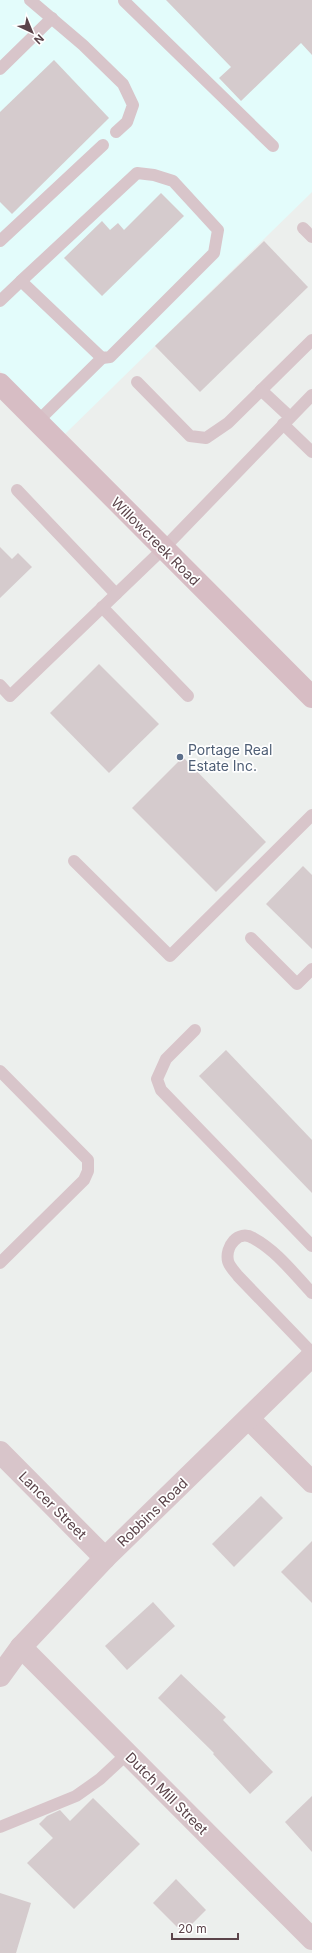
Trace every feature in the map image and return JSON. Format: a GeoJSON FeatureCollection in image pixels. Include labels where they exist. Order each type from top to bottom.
{"type":"FeatureCollection","features":[{"type":"Feature","properties":{"kind":"main road","name":"Willowcreek Road"},"geometry":{"type":"LineString","coordinates":[[1,386],[312,697]]}},
{"type":"Feature","properties":{"kind":"street","name":"Robbins Road"},"geometry":{"type":"LineString","coordinates":[[0,1676],[21,1647],[105,1558],[248,1419],[312,1354]]}},
{"type":"Feature","properties":{"kind":"street"},"geometry":{"type":"LineString","coordinates":[[248,1419],[312,1482]]}},
{"type":"Feature","properties":{"kind":"street","name":"Lancer Street"},"geometry":{"type":"LineString","coordinates":[[0,1452],[105,1558]]}},
{"type":"Feature","properties":{"kind":"street","name":"Dutch Mill Street"},"geometry":{"type":"LineString","coordinates":[[21,1647],[312,1939]]}},
{"type":"Feature","properties":{"kind":"lane"},"geometry":{"type":"LineString","coordinates":[[30,0],[83,45],[123,84],[133,105],[127,122],[116,132]]}},
{"type":"Feature","properties":{"kind":"lane"},"geometry":{"type":"LineString","coordinates":[[124,0],[273,146]]}},
{"type":"Feature","properties":{"kind":"lane"},"geometry":{"type":"LineString","coordinates":[[0,69],[52,18]]}},
{"type":"Feature","properties":{"kind":"lane"},"geometry":{"type":"LineString","coordinates":[[0,241],[102,145]]}},
{"type":"Feature","properties":{"kind":"lane"},"geometry":{"type":"LineString","coordinates":[[0,301],[138,173],[154,175],[173,181],[218,230],[214,253],[110,357],[102,358],[38,422]]}},
{"type":"Feature","properties":{"kind":"lane"},"geometry":{"type":"LineString","coordinates":[[303,228],[312,237]]}},
{"type":"Feature","properties":{"kind":"lane"},"geometry":{"type":"LineString","coordinates":[[21,281],[102,358]]}},
{"type":"Feature","properties":{"kind":"lane"},"geometry":{"type":"LineString","coordinates":[[137,382],[190,436],[206,438],[228,422],[312,340]]}},
{"type":"Feature","properties":{"kind":"lane"},"geometry":{"type":"LineString","coordinates":[[262,390],[312,452]]}},
{"type":"Feature","properties":{"kind":"lane"},"geometry":{"type":"LineString","coordinates":[[0,685],[10,696],[164,548],[286,420],[312,395]]}},
{"type":"Feature","properties":{"kind":"lane"},"geometry":{"type":"LineString","coordinates":[[17,490],[116,594]]}},
{"type":"Feature","properties":{"kind":"lane"},"geometry":{"type":"LineString","coordinates":[[102,607],[188,696]]}},
{"type":"Feature","properties":{"kind":"lane"},"geometry":{"type":"LineString","coordinates":[[74,861],[170,956],[312,815]]}},
{"type":"Feature","properties":{"kind":"lane"},"geometry":{"type":"LineString","coordinates":[[251,938],[297,984],[312,969]]}},
{"type":"Feature","properties":{"kind":"lane"},"geometry":{"type":"LineString","coordinates":[[195,1030],[166,1059],[157,1079],[161,1090],[312,1246]]}},
{"type":"Feature","properties":{"kind":"lane"},"geometry":{"type":"LineString","coordinates":[[0,1071],[88,1160],[88,1171],[84,1180],[0,1263]]}},
{"type":"Feature","properties":{"kind":"lane"},"geometry":{"type":"LineString","coordinates":[[312,1293],[272,1250],[251,1237],[242,1236],[232,1241],[228,1251],[228,1262],[238,1276],[312,1354]]}},
{"type":"Feature","properties":{"kind":"lane"},"geometry":{"type":"LineString","coordinates":[[0,1827],[76,1796],[100,1780],[127,1754]]}},
{"type":"Feature","properties":{"kind":"shaded area"},"geometry":{"type":"Polygon","coordinates":[[[0,0],[312,0],[312,192],[64,435],[0,371],[0,0]]]}},
{"type":"Feature","properties":{"kind":"building"},"geometry":{"type":"Polygon","coordinates":[[[166,0],[312,0],[312,55],[301,43],[241,101],[219,78],[231,67],[166,0]]]}},
{"type":"Feature","properties":{"kind":"building"},"geometry":{"type":"Polygon","coordinates":[[[54,60],[109,118],[12,214],[0,202],[0,112],[54,60]]]}},
{"type":"Feature","properties":{"kind":"building"},"geometry":{"type":"Polygon","coordinates":[[[161,193],[184,216],[102,296],[64,258],[102,221],[110,230],[118,223],[124,230],[161,193]]]}},
{"type":"Feature","properties":{"kind":"building"},"geometry":{"type":"Polygon","coordinates":[[[264,241],[308,287],[200,392],[155,346],[264,241]]]}},
{"type":"Feature","properties":{"kind":"building"},"geometry":{"type":"Polygon","coordinates":[[[0,547],[12,559],[18,553],[32,567],[0,598],[0,547]]]}},
{"type":"Feature","properties":{"kind":"building"},"geometry":{"type":"Polygon","coordinates":[[[99,664],[159,724],[109,773],[50,713],[99,664]]]}},
{"type":"Feature","properties":{"kind":"building"},"geometry":{"type":"Polygon","coordinates":[[[183,757],[266,842],[216,892],[132,808],[183,757]]]}},
{"type":"Feature","properties":{"kind":"building"},"geometry":{"type":"Polygon","coordinates":[[[303,866],[312,875],[312,949],[266,904],[303,866]]]}},
{"type":"Feature","properties":{"kind":"building"},"geometry":{"type":"Polygon","coordinates":[[[226,1050],[312,1140],[312,1193],[199,1076],[226,1050]]]}},
{"type":"Feature","properties":{"kind":"building"},"geometry":{"type":"Polygon","coordinates":[[[261,1496],[283,1518],[234,1567],[212,1544],[261,1496]]]}},
{"type":"Feature","properties":{"kind":"building"},"geometry":{"type":"Polygon","coordinates":[[[312,1541],[312,1603],[281,1572],[312,1541]]]}},
{"type":"Feature","properties":{"kind":"building"},"geometry":{"type":"Polygon","coordinates":[[[153,1602],[175,1626],[127,1670],[105,1646],[153,1602]]]}},
{"type":"Feature","properties":{"kind":"building"},"geometry":{"type":"Polygon","coordinates":[[[181,1674],[226,1717],[223,1720],[273,1772],[250,1794],[213,1754],[214,1753],[158,1698],[181,1674]]]}},
{"type":"Feature","properties":{"kind":"building"},"geometry":{"type":"Polygon","coordinates":[[[312,1796],[312,1852],[285,1822],[312,1796]]]}},
{"type":"Feature","properties":{"kind":"building"},"geometry":{"type":"Polygon","coordinates":[[[93,1798],[140,1844],[74,1909],[27,1863],[53,1838],[39,1824],[47,1816],[60,1810],[70,1821],[93,1798]]]}},
{"type":"Feature","properties":{"kind":"building"},"geometry":{"type":"Polygon","coordinates":[[[176,1879],[206,1910],[183,1933],[153,1903],[176,1879]]]}},
{"type":"Feature","properties":{"kind":"building"},"geometry":{"type":"Polygon","coordinates":[[[0,1893],[31,1903],[16,1953],[0,1953],[0,1893]]]}},
{"type":"Feature","properties":{"kind":"place","name":"Portage Real Estate Inc."},"geometry":{"type":"Point","coordinates":[180,757]}}]}
